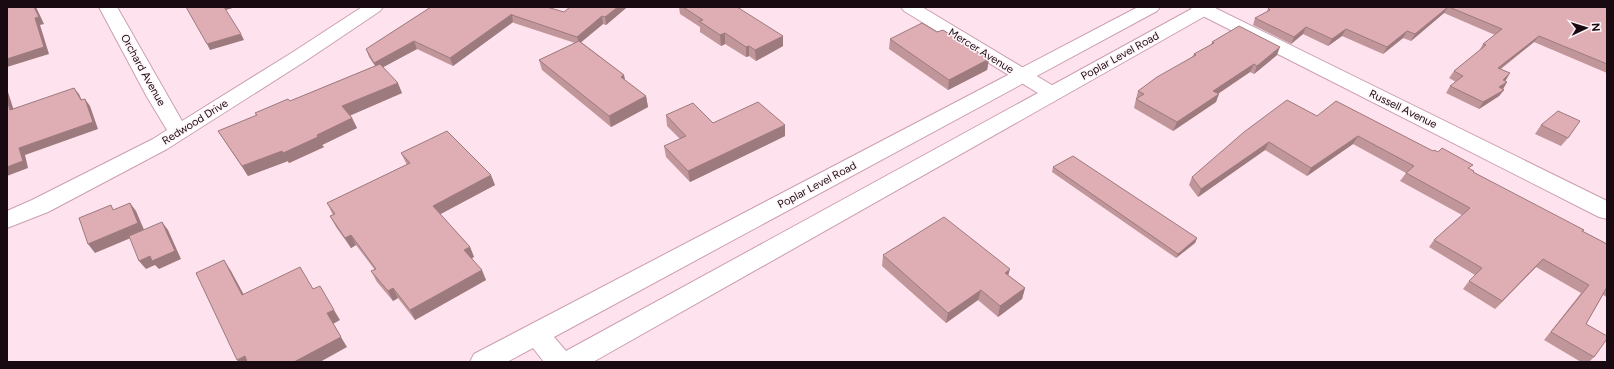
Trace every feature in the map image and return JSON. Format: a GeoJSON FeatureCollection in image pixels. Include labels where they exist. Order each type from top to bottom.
{"type":"FeatureCollection","features":[{"type":"Feature","properties":{"kind":"main road","name":"Orchard Avenue"},"geometry":{"type":"LineString","coordinates":[[108,7],[157,97],[179,133]]}},
{"type":"Feature","properties":{"kind":"main road","name":"Redwood Drive"},"geometry":{"type":"LineString","coordinates":[[7,220],[40,206],[129,162],[179,133],[374,7]]}},
{"type":"Feature","properties":{"kind":"main road","name":"Mercer Avenue"},"geometry":{"type":"LineString","coordinates":[[910,7],[1053,94]]}},
{"type":"Feature","properties":{"kind":"main road","name":"Poplar Level Road"},"geometry":{"type":"LineString","coordinates":[[483,362],[1151,7]]}},
{"type":"Feature","properties":{"kind":"main road","name":"Poplar Level Road"},"geometry":{"type":"LineString","coordinates":[[570,362],[1053,94],[1204,8]]}},
{"type":"Feature","properties":{"kind":"main road","name":"Russell Avenue"},"geometry":{"type":"LineString","coordinates":[[1204,8],[1607,211]]}},
{"type":"Feature","properties":{"kind":"main road"},"geometry":{"type":"LineString","coordinates":[[537,334],[559,362]]}},
{"type":"Feature","properties":{"kind":"building"},"geometry":{"type":"Polygon","coordinates":[[[7,7],[34,7],[39,17],[35,18],[44,47],[7,59],[7,7]]]}},
{"type":"Feature","properties":{"kind":"building"},"geometry":{"type":"Polygon","coordinates":[[[186,7],[224,7],[241,34],[207,44],[186,7]]]}},
{"type":"Feature","properties":{"kind":"building"},"geometry":{"type":"Polygon","coordinates":[[[431,7],[547,7],[564,12],[570,7],[618,7],[605,17],[602,16],[577,37],[512,14],[450,58],[414,41],[374,63],[366,49],[431,7]]]}},
{"type":"Feature","properties":{"kind":"building"},"geometry":{"type":"Polygon","coordinates":[[[683,7],[737,7],[783,36],[755,50],[749,46],[746,47],[725,33],[720,35],[699,21],[703,20],[683,7]]]}},
{"type":"Feature","properties":{"kind":"building"},"geometry":{"type":"Polygon","coordinates":[[[1448,7],[1415,34],[1407,31],[1387,47],[1346,29],[1332,39],[1306,27],[1294,37],[1255,18],[1270,10],[1268,8],[1448,7]]]}},
{"type":"Feature","properties":{"kind":"building"},"geometry":{"type":"Polygon","coordinates":[[[1449,7],[1607,7],[1607,64],[1539,36],[1498,68],[1510,73],[1503,80],[1507,82],[1499,87],[1504,90],[1483,102],[1450,86],[1463,76],[1454,71],[1486,45],[1483,44],[1502,29],[1449,7]]]}},
{"type":"Feature","properties":{"kind":"building"},"geometry":{"type":"Polygon","coordinates":[[[922,23],[937,32],[943,30],[989,59],[949,80],[890,39],[922,23]]]}},
{"type":"Feature","properties":{"kind":"building"},"geometry":{"type":"Polygon","coordinates":[[[1239,26],[1280,47],[1257,66],[1254,64],[1213,91],[1219,94],[1177,122],[1136,99],[1144,94],[1138,91],[1157,77],[1196,55],[1194,54],[1214,43],[1212,42],[1239,26]]]}},
{"type":"Feature","properties":{"kind":"building"},"geometry":{"type":"Polygon","coordinates":[[[579,41],[624,75],[621,77],[646,96],[609,116],[539,60],[579,41]]]}},
{"type":"Feature","properties":{"kind":"building"},"geometry":{"type":"Polygon","coordinates":[[[380,64],[398,83],[342,106],[352,118],[317,135],[318,137],[283,153],[282,151],[242,166],[218,131],[257,115],[255,113],[288,99],[290,101],[380,64]]]}},
{"type":"Feature","properties":{"kind":"building"},"geometry":{"type":"Polygon","coordinates":[[[74,88],[81,100],[85,99],[93,122],[19,148],[23,161],[7,167],[7,100],[10,110],[74,88]]]}},
{"type":"Feature","properties":{"kind":"building"},"geometry":{"type":"Polygon","coordinates":[[[1287,100],[1317,116],[1336,101],[1433,151],[1438,152],[1442,148],[1473,165],[1468,168],[1474,171],[1473,172],[1584,230],[1582,231],[1607,244],[1607,287],[1586,324],[1607,336],[1607,339],[1594,357],[1551,332],[1589,285],[1543,259],[1502,301],[1469,281],[1482,268],[1434,240],[1470,208],[1406,173],[1414,166],[1358,136],[1311,168],[1269,142],[1201,189],[1192,177],[1244,132],[1287,100]]]}},
{"type":"Feature","properties":{"kind":"building"},"geometry":{"type":"Polygon","coordinates":[[[758,102],[785,125],[688,171],[664,146],[686,136],[666,115],[693,103],[713,123],[758,102]]]}},
{"type":"Feature","properties":{"kind":"building"},"geometry":{"type":"Polygon","coordinates":[[[1558,111],[1580,121],[1568,138],[1541,125],[1558,111]]]}},
{"type":"Feature","properties":{"kind":"building"},"geometry":{"type":"Polygon","coordinates":[[[447,131],[491,175],[433,206],[470,247],[464,250],[482,270],[410,310],[393,288],[388,291],[371,271],[376,269],[351,235],[345,238],[330,216],[335,214],[327,203],[410,163],[401,153],[447,131]]]}},
{"type":"Feature","properties":{"kind":"building"},"geometry":{"type":"Polygon","coordinates":[[[1073,156],[1197,238],[1178,254],[1053,167],[1073,156]]]}},
{"type":"Feature","properties":{"kind":"building"},"geometry":{"type":"Polygon","coordinates":[[[130,203],[138,223],[88,244],[79,218],[111,205],[113,210],[130,203]]]}},
{"type":"Feature","properties":{"kind":"building"},"geometry":{"type":"Polygon","coordinates":[[[944,217],[1010,269],[1005,273],[1025,288],[1000,306],[981,290],[948,313],[883,255],[944,217]]]}},
{"type":"Feature","properties":{"kind":"building"},"geometry":{"type":"Polygon","coordinates":[[[162,222],[175,251],[152,261],[150,256],[139,261],[129,236],[162,222]]]}},
{"type":"Feature","properties":{"kind":"building"},"geometry":{"type":"Polygon","coordinates":[[[224,260],[242,295],[300,267],[313,289],[320,286],[334,310],[327,313],[341,337],[294,362],[247,362],[245,356],[237,360],[196,273],[224,260]]]}}]}
